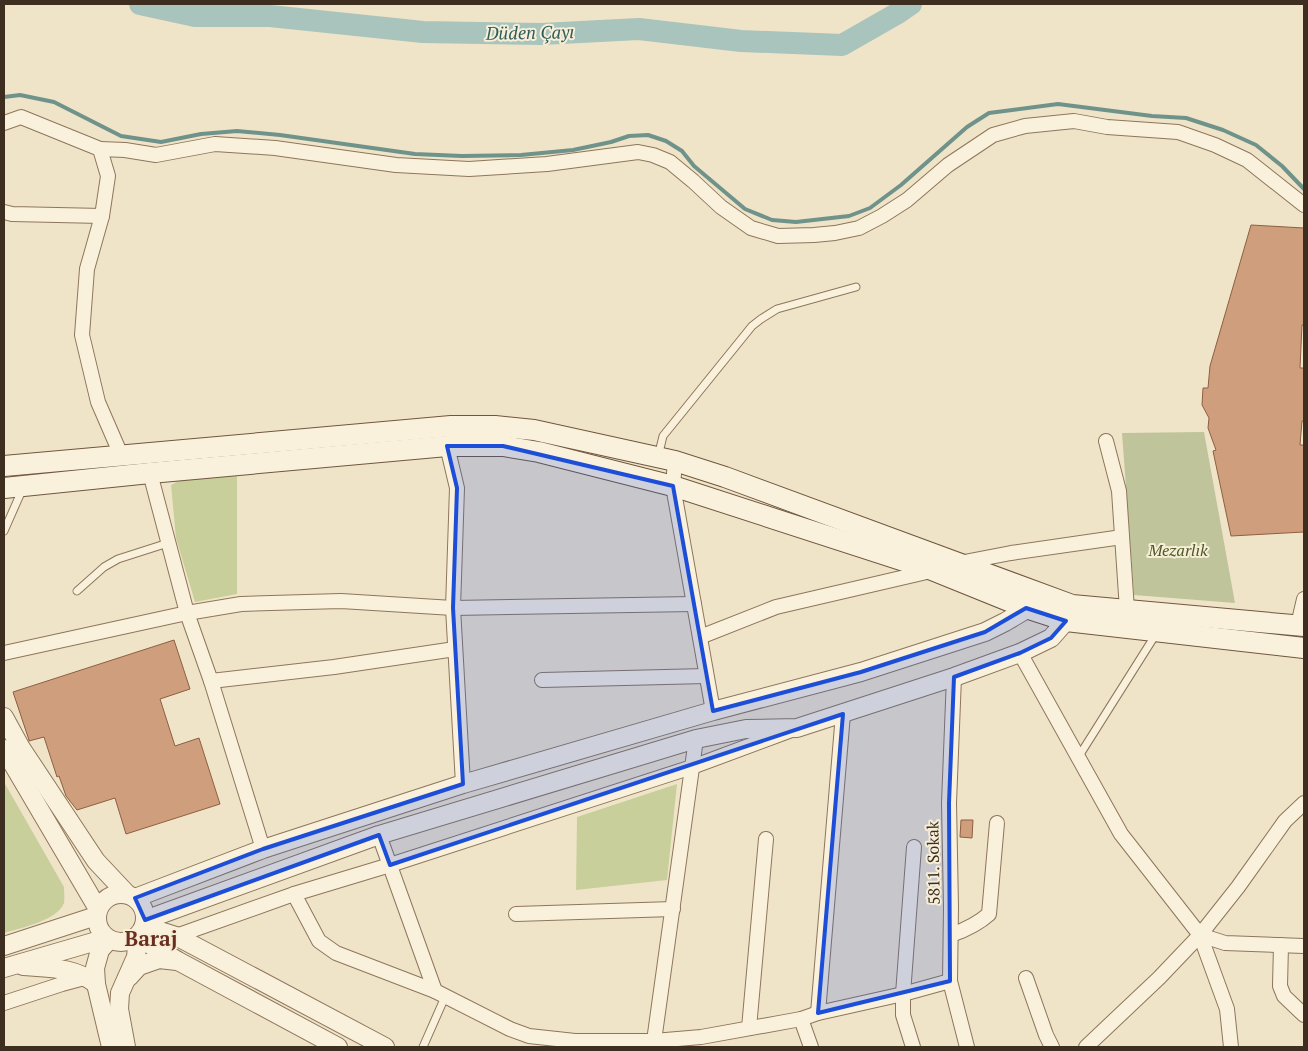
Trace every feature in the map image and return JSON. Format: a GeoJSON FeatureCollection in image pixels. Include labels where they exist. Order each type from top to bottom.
{"type":"FeatureCollection","features":[{"type":"Feature","properties":{"kind":"main road"},"geometry":{"type":"LineString","coordinates":[[4,466],[451,426],[495,426],[534,430],[666,459],[725,476],[1048,597],[1069,613],[1126,610],[1301,625]]}},
{"type":"Feature","properties":{"kind":"main road"},"geometry":{"type":"LineString","coordinates":[[4,488],[448,446],[504,446],[539,452],[672,486],[932,570],[1026,608],[1069,613],[1158,631],[1304,648]]}},
{"type":"Feature","properties":{"kind":"street"},"geometry":{"type":"LineString","coordinates":[[4,123],[21,117],[100,149],[125,150],[156,155],[215,144],[275,148],[396,165],[469,169],[547,164],[638,152],[654,155],[670,162],[693,180],[721,207],[751,228],[778,236],[835,234],[859,228],[907,200],[948,166],[993,135],[1025,126],[1074,122],[1107,127],[1178,132],[1215,145],[1247,160],[1304,205]]}},
{"type":"Feature","properties":{"kind":"street"},"geometry":{"type":"LineString","coordinates":[[100,149],[108,176],[102,216],[87,269],[82,335],[98,402],[121,455]]}},
{"type":"Feature","properties":{"kind":"street"},"geometry":{"type":"LineString","coordinates":[[4,212],[12,214],[102,216]]}},
{"type":"Feature","properties":{"kind":"street"},"geometry":{"type":"LineString","coordinates":[[1106,441],[1119,491],[1126,610]]}},
{"type":"Feature","properties":{"kind":"street"},"geometry":{"type":"LineString","coordinates":[[448,446],[457,488],[453,608],[463,784]]}},
{"type":"Feature","properties":{"kind":"street"},"geometry":{"type":"LineString","coordinates":[[666,459],[713,711]]}},
{"type":"Feature","properties":{"kind":"street"},"geometry":{"type":"LineString","coordinates":[[150,473],[187,613],[263,849]]}},
{"type":"Feature","properties":{"kind":"street"},"geometry":{"type":"LineString","coordinates":[[958,563],[1011,553],[1122,537]]}},
{"type":"Feature","properties":{"kind":"street"},"geometry":{"type":"LineString","coordinates":[[700,637],[776,607],[932,570]]}},
{"type":"Feature","properties":{"kind":"street"},"geometry":{"type":"LineString","coordinates":[[797,728],[746,729],[696,740],[379,835],[140,930],[130,941],[123,943],[108,939],[99,930],[96,923],[97,912],[102,903],[113,895],[131,896],[263,849],[463,784],[713,711],[861,672],[985,632],[1048,597]]}},
{"type":"Feature","properties":{"kind":"street"},"geometry":{"type":"LineString","coordinates":[[1301,625],[1304,599]]}},
{"type":"Feature","properties":{"kind":"street"},"geometry":{"type":"LineString","coordinates":[[4,653],[187,613],[241,604],[341,601],[453,608],[694,604]]}},
{"type":"Feature","properties":{"kind":"street"},"geometry":{"type":"LineString","coordinates":[[176,936],[294,894],[390,865],[692,767],[797,728],[1020,654],[1051,638],[1069,613]]}},
{"type":"Feature","properties":{"kind":"street"},"geometry":{"type":"LineString","coordinates":[[210,681],[334,667],[455,650]]}},
{"type":"Feature","properties":{"kind":"street"},"geometry":{"type":"LineString","coordinates":[[1020,654],[1079,756],[1121,834],[1200,935],[1227,1009],[1232,1047]]}},
{"type":"Feature","properties":{"kind":"street"},"geometry":{"type":"LineString","coordinates":[[542,680],[706,676]]}},
{"type":"Feature","properties":{"kind":"street","name":"5811. Sokak"},"geometry":{"type":"LineString","coordinates":[[954,677],[949,803],[950,980],[967,1047]]}},
{"type":"Feature","properties":{"kind":"street"},"geometry":{"type":"LineString","coordinates":[[818,1013],[843,714]]}},
{"type":"Feature","properties":{"kind":"street"},"geometry":{"type":"LineString","coordinates":[[4,717],[21,748],[96,860],[140,904],[144,911],[136,957],[120,993],[119,1008],[126,1047]]}},
{"type":"Feature","properties":{"kind":"street"},"geometry":{"type":"LineString","coordinates":[[654,1041],[696,740]]}},
{"type":"Feature","properties":{"kind":"street"},"geometry":{"type":"LineString","coordinates":[[4,749],[97,912]]}},
{"type":"Feature","properties":{"kind":"street"},"geometry":{"type":"LineString","coordinates":[[1086,1047],[1159,978],[1200,935],[1238,887],[1285,821],[1304,803]]}},
{"type":"Feature","properties":{"kind":"street"},"geometry":{"type":"LineString","coordinates":[[951,935],[981,921],[989,914],[997,823]]}},
{"type":"Feature","properties":{"kind":"street"},"geometry":{"type":"LineString","coordinates":[[379,835],[440,994]]}},
{"type":"Feature","properties":{"kind":"street"},"geometry":{"type":"LineString","coordinates":[[749,1028],[766,839]]}},
{"type":"Feature","properties":{"kind":"street"},"geometry":{"type":"LineString","coordinates":[[913,1047],[903,1015],[903,994],[914,847]]}},
{"type":"Feature","properties":{"kind":"street"},"geometry":{"type":"LineString","coordinates":[[294,894],[319,942],[336,953],[440,994],[510,1029],[529,1036],[574,1044],[701,1037],[801,1019],[818,1013],[903,994],[950,980]]}},
{"type":"Feature","properties":{"kind":"street"},"geometry":{"type":"LineString","coordinates":[[516,914],[673,909]]}},
{"type":"Feature","properties":{"kind":"street"},"geometry":{"type":"LineString","coordinates":[[4,946],[97,912]]}},
{"type":"Feature","properties":{"kind":"street"},"geometry":{"type":"LineString","coordinates":[[140,930],[176,936],[385,1047]]}},
{"type":"Feature","properties":{"kind":"street"},"geometry":{"type":"LineString","coordinates":[[140,930],[178,961],[338,1047]]}},
{"type":"Feature","properties":{"kind":"street"},"geometry":{"type":"LineString","coordinates":[[1200,935],[1225,943],[1304,946]]}},
{"type":"Feature","properties":{"kind":"street"},"geometry":{"type":"LineString","coordinates":[[9,966],[108,939]]}},
{"type":"Feature","properties":{"kind":"street"},"geometry":{"type":"LineString","coordinates":[[108,939],[100,950],[92,980],[111,1047]]}},
{"type":"Feature","properties":{"kind":"street"},"geometry":{"type":"LineString","coordinates":[[1282,945],[1280,986],[1284,996],[1304,1015]]}},
{"type":"Feature","properties":{"kind":"street"},"geometry":{"type":"LineString","coordinates":[[123,983],[139,966],[159,959],[178,961]]}},
{"type":"Feature","properties":{"kind":"street"},"geometry":{"type":"LineString","coordinates":[[9,966],[68,970],[92,980]]}},
{"type":"Feature","properties":{"kind":"street"},"geometry":{"type":"LineString","coordinates":[[1026,978],[1052,1047]]}},
{"type":"Feature","properties":{"kind":"street"},"geometry":{"type":"LineString","coordinates":[[4,1004],[62,984],[92,980]]}},
{"type":"Feature","properties":{"kind":"street"},"geometry":{"type":"LineString","coordinates":[[801,1019],[812,1047]]}},
{"type":"Feature","properties":{"kind":"lane"},"geometry":{"type":"LineString","coordinates":[[666,459],[663,436],[756,322],[784,307],[856,287]]}},
{"type":"Feature","properties":{"kind":"lane"},"geometry":{"type":"LineString","coordinates":[[4,531],[24,485]]}},
{"type":"Feature","properties":{"kind":"lane"},"geometry":{"type":"LineString","coordinates":[[78,592],[104,567],[118,559],[168,544]]}},
{"type":"Feature","properties":{"kind":"lane"},"geometry":{"type":"LineString","coordinates":[[1079,756],[1158,631]]}},
{"type":"Feature","properties":{"kind":"lane"},"geometry":{"type":"LineString","coordinates":[[423,1047],[440,994]]}},
{"type":"Feature","properties":{"kind":"highlighted area"},"geometry":{"type":"Polygon","coordinates":[[[447,446],[503,446],[673,486],[713,711],[861,672],[985,632],[1026,608],[1066,621],[1051,638],[1020,653],[954,677],[949,803],[950,981],[818,1013],[843,714],[390,865],[379,835],[145,920],[135,898],[263,849],[463,784],[453,608],[457,488],[447,446]]]}},
{"type":"Feature","properties":{"kind":"green space","name":"Mezarlık"},"geometry":{"type":"Polygon","coordinates":[[[1204,432],[1235,603],[1134,595],[1122,433],[1204,432]]]}},
{"type":"Feature","properties":{"kind":"green space"},"geometry":{"type":"Polygon","coordinates":[[[237,476],[237,594],[195,602],[176,538],[171,485],[180,480],[237,476]]]}},
{"type":"Feature","properties":{"kind":"green space"},"geometry":{"type":"Polygon","coordinates":[[[4,782],[64,887],[64,903],[54,915],[46,919],[4,933],[4,782]]]}},
{"type":"Feature","properties":{"kind":"green space"},"geometry":{"type":"Polygon","coordinates":[[[677,784],[667,880],[576,890],[577,817],[677,784]]]}},
{"type":"Feature","properties":{"kind":"building"},"geometry":{"type":"Polygon","coordinates":[[[1251,225],[1304,228],[1304,325],[1302,325],[1300,368],[1304,368],[1304,421],[1302,421],[1300,445],[1304,445],[1304,532],[1231,536],[1213,451],[1216,450],[1208,428],[1209,418],[1202,405],[1203,388],[1208,388],[1210,366],[1251,225]]]}},
{"type":"Feature","properties":{"kind":"building"},"geometry":{"type":"Polygon","coordinates":[[[174,640],[190,689],[160,699],[175,746],[199,738],[220,804],[126,834],[115,798],[77,810],[66,796],[59,776],[57,777],[44,737],[29,741],[13,692],[174,640]]]}},
{"type":"Feature","properties":{"kind":"building"},"geometry":{"type":"Polygon","coordinates":[[[961,820],[973,820],[972,838],[960,837],[961,820]]]}},
{"type":"Feature","properties":{"kind":"waterway","name":"Düden Çayı"},"geometry":{"type":"LineString","coordinates":[[140,4],[195,16],[270,16],[423,32],[542,34],[639,29],[741,41],[842,45],[911,4]]}},
{"type":"Feature","properties":{"kind":"waterway"},"geometry":{"type":"LineString","coordinates":[[4,97],[20,95],[54,102],[121,136],[161,142],[201,134],[237,131],[280,135],[415,154],[462,156],[521,155],[573,150],[629,136],[648,135],[666,141],[682,151],[694,166],[745,209],[772,220],[796,222],[849,216],[870,208],[901,185],[967,127],[989,113],[1058,104],[1152,116],[1186,118],[1223,130],[1256,145],[1282,166],[1304,189]]}},
{"type":"Feature","properties":{"kind":"district","name":"Baraj"},"geometry":{"type":"Point","coordinates":[151,938]}}]}
